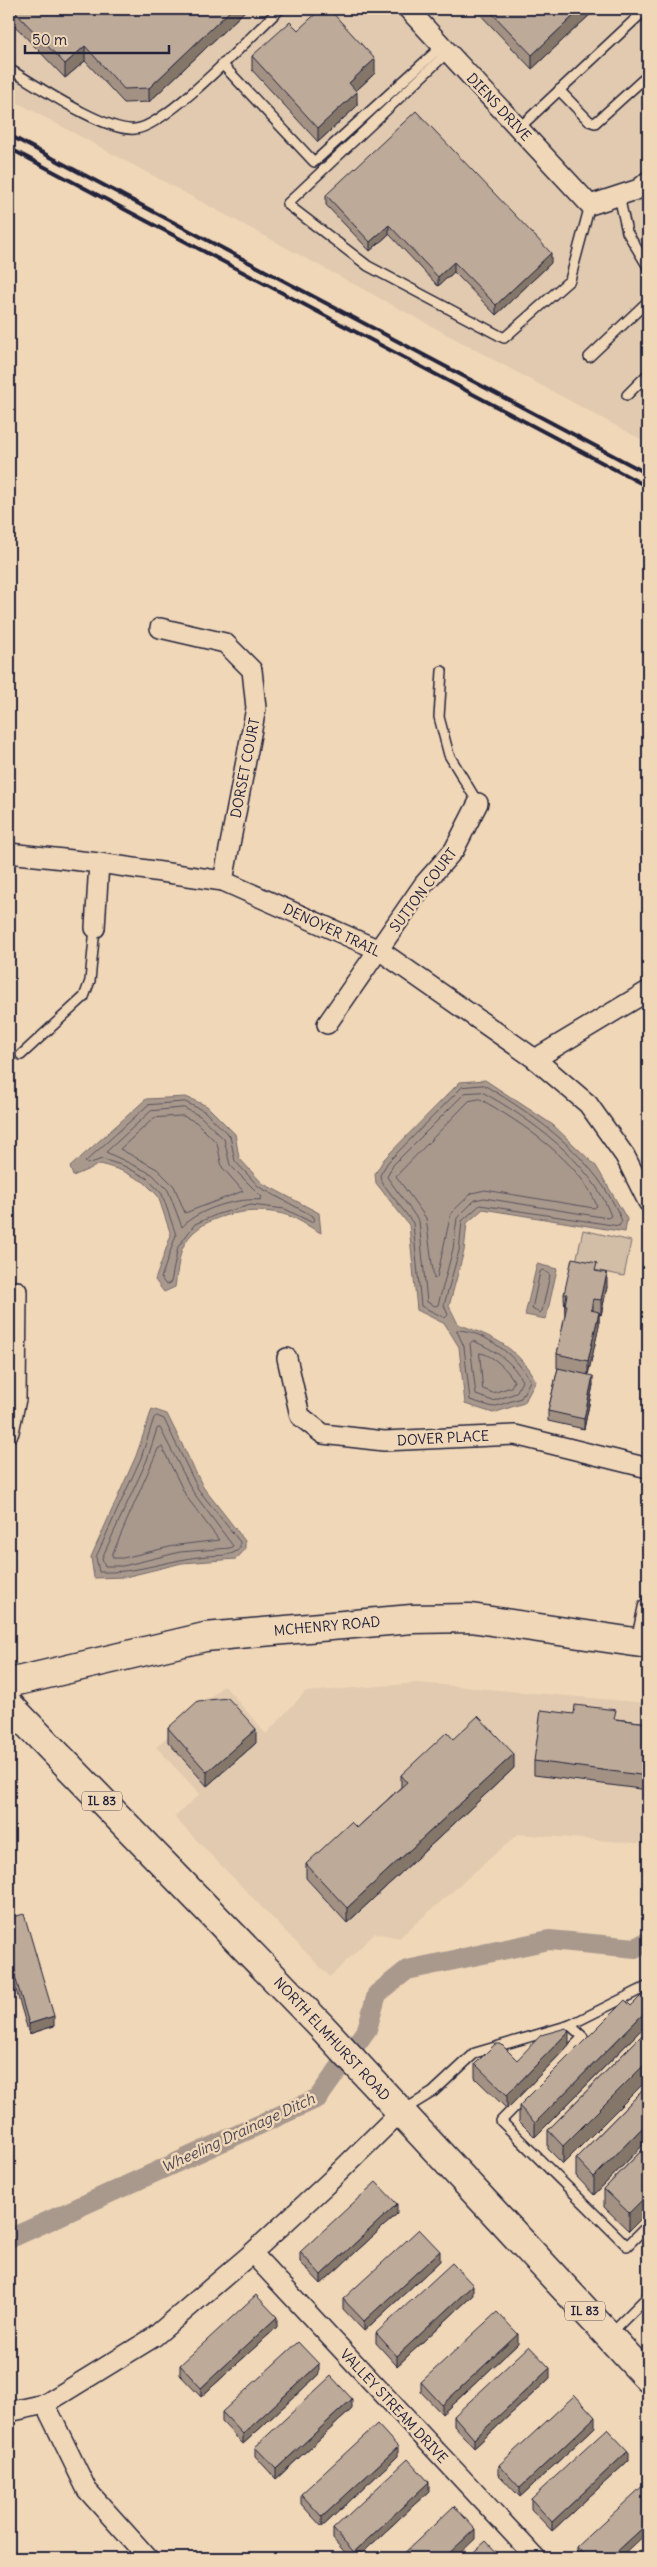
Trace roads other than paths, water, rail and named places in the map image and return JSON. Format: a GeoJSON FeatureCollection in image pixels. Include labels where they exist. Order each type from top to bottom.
{"type":"FeatureCollection","features":[{"type":"Feature","properties":{"kind":"main road","name":"MCHENRY ROAD"},"geometry":{"type":"LineString","coordinates":[[9,1683],[205,1637],[412,1619],[471,1618],[644,1643]]}},
{"type":"Feature","properties":{"kind":"main road","name":"NORTH ELMHURST ROAD"},"geometry":{"type":"LineString","coordinates":[[9,1705],[268,1971],[648,2378]]}},
{"type":"Feature","properties":{"kind":"street","name":"DIENS DRIVE"},"geometry":{"type":"LineString","coordinates":[[408,9],[590,206]]}},
{"type":"Feature","properties":{"kind":"street"},"geometry":{"type":"LineString","coordinates":[[590,206],[640,189],[648,181]]}},
{"type":"Feature","properties":{"kind":"street","name":"DORSET COURT"},"geometry":{"type":"LineString","coordinates":[[160,628],[225,642],[252,670],[256,708],[223,880]]}},
{"type":"Feature","properties":{"kind":"street","name":"SUTTON COURT"},"geometry":{"type":"LineString","coordinates":[[328,1024],[424,884],[454,850],[478,802]]}},
{"type":"Feature","properties":{"kind":"street","name":"DENOYER TRAIL"},"geometry":{"type":"LineString","coordinates":[[9,854],[99,863],[223,880],[379,950],[536,1059],[588,1104],[625,1156],[648,1202]]}},
{"type":"Feature","properties":{"kind":"street"},"geometry":{"type":"LineString","coordinates":[[95,928],[99,863]]}},
{"type":"Feature","properties":{"kind":"street"},"geometry":{"type":"LineString","coordinates":[[536,1059],[648,991]]}},
{"type":"Feature","properties":{"kind":"street"},"geometry":{"type":"LineString","coordinates":[[9,1432],[16,1400],[17,1291]]}},
{"type":"Feature","properties":{"kind":"street","name":"DOVER PLACE"},"geometry":{"type":"LineString","coordinates":[[287,1358],[300,1416],[323,1434],[384,1441],[514,1435],[648,1468]]}},
{"type":"Feature","properties":{"kind":"street"},"geometry":{"type":"LineString","coordinates":[[644,1643],[648,1608]]}},
{"type":"Feature","properties":{"kind":"street"},"geometry":{"type":"LineString","coordinates":[[9,2412],[45,2404],[154,2338],[252,2253],[329,2182],[400,2112]]}},
{"type":"Feature","properties":{"kind":"street","name":"VALLEY STREAM DRIVE"},"geometry":{"type":"LineString","coordinates":[[252,2253],[536,2558]]}},
{"type":"Feature","properties":{"kind":"street"},"geometry":{"type":"LineString","coordinates":[[45,2404],[86,2490],[148,2558]]}},
{"type":"Feature","properties":{"kind":"lane"},"geometry":{"type":"LineString","coordinates":[[9,69],[100,120],[121,128],[135,130],[161,119],[280,9]]}},
{"type":"Feature","properties":{"kind":"lane"},"geometry":{"type":"LineString","coordinates":[[519,128],[642,12],[648,12]]}},
{"type":"Feature","properties":{"kind":"lane"},"geometry":{"type":"LineString","coordinates":[[222,64],[314,162],[445,49]]}},
{"type":"Feature","properties":{"kind":"lane"},"geometry":{"type":"LineString","coordinates":[[445,49],[287,204],[368,266],[504,338],[570,280],[590,206]]}},
{"type":"Feature","properties":{"kind":"lane"},"geometry":{"type":"LineString","coordinates":[[559,90],[589,121],[595,123],[648,75]]}},
{"type":"Feature","properties":{"kind":"lane"},"geometry":{"type":"LineString","coordinates":[[620,196],[627,232],[648,267]]}},
{"type":"Feature","properties":{"kind":"lane"},"geometry":{"type":"LineString","coordinates":[[588,357],[648,302]]}},
{"type":"Feature","properties":{"kind":"lane"},"geometry":{"type":"LineString","coordinates":[[626,395],[648,374]]}},
{"type":"Feature","properties":{"kind":"lane"},"geometry":{"type":"LineString","coordinates":[[442,671],[440,717],[448,755],[478,802]]}},
{"type":"Feature","properties":{"kind":"lane"},"geometry":{"type":"LineString","coordinates":[[22,1056],[84,996],[90,981],[95,928]]}},
{"type":"Feature","properties":{"kind":"lane"},"geometry":{"type":"LineString","coordinates":[[400,2112],[433,2092],[475,2053],[570,2025],[648,1986]]}},
{"type":"Feature","properties":{"kind":"lane"},"geometry":{"type":"LineString","coordinates":[[570,2025],[583,2037],[501,2121],[627,2246],[648,2225]]}},
{"type":"Feature","properties":{"kind":"lane"},"geometry":{"type":"LineString","coordinates":[[608,2335],[648,2296]]}},
{"type":"Feature","properties":{"kind":"water"},"geometry":{"type":"Polygon","coordinates":[[[485,1080],[553,1125],[596,1166],[627,1219],[625,1232],[483,1209],[467,1223],[464,1251],[449,1306],[458,1324],[503,1344],[520,1359],[536,1381],[524,1403],[493,1413],[465,1404],[459,1347],[445,1324],[417,1310],[409,1225],[376,1183],[375,1174],[384,1159],[460,1082],[485,1080]]]}},
{"type":"Feature","properties":{"kind":"water"},"geometry":{"type":"Polygon","coordinates":[[[186,1097],[207,1106],[235,1134],[239,1158],[262,1183],[319,1213],[321,1233],[293,1217],[270,1212],[241,1212],[212,1220],[189,1237],[182,1249],[175,1287],[164,1292],[155,1280],[171,1235],[158,1196],[144,1182],[123,1171],[101,1164],[73,1176],[70,1167],[146,1099],[186,1097]]]}},
{"type":"Feature","properties":{"kind":"water"},"geometry":{"type":"Polygon","coordinates":[[[537,1264],[557,1269],[546,1319],[525,1315],[537,1264]]]}},
{"type":"Feature","properties":{"kind":"water"},"geometry":{"type":"Polygon","coordinates":[[[152,1409],[167,1414],[203,1487],[245,1541],[245,1550],[236,1559],[182,1563],[125,1577],[94,1578],[91,1557],[136,1456],[152,1409]]]}},
{"type":"Feature","properties":{"kind":"waterway","name":"Wheeling Drainage Ditch"},"geometry":{"type":"LineString","coordinates":[[9,2239],[318,2098],[367,2029],[377,1994],[407,1970],[549,1940],[636,1948],[648,1941]]}},
{"type":"Feature","properties":{"kind":"railway"},"geometry":{"type":"LineString","coordinates":[[9,135],[648,474]]}},
{"type":"Feature","properties":{"kind":"railway"},"geometry":{"type":"LineString","coordinates":[[9,148],[648,487]]}}]}
